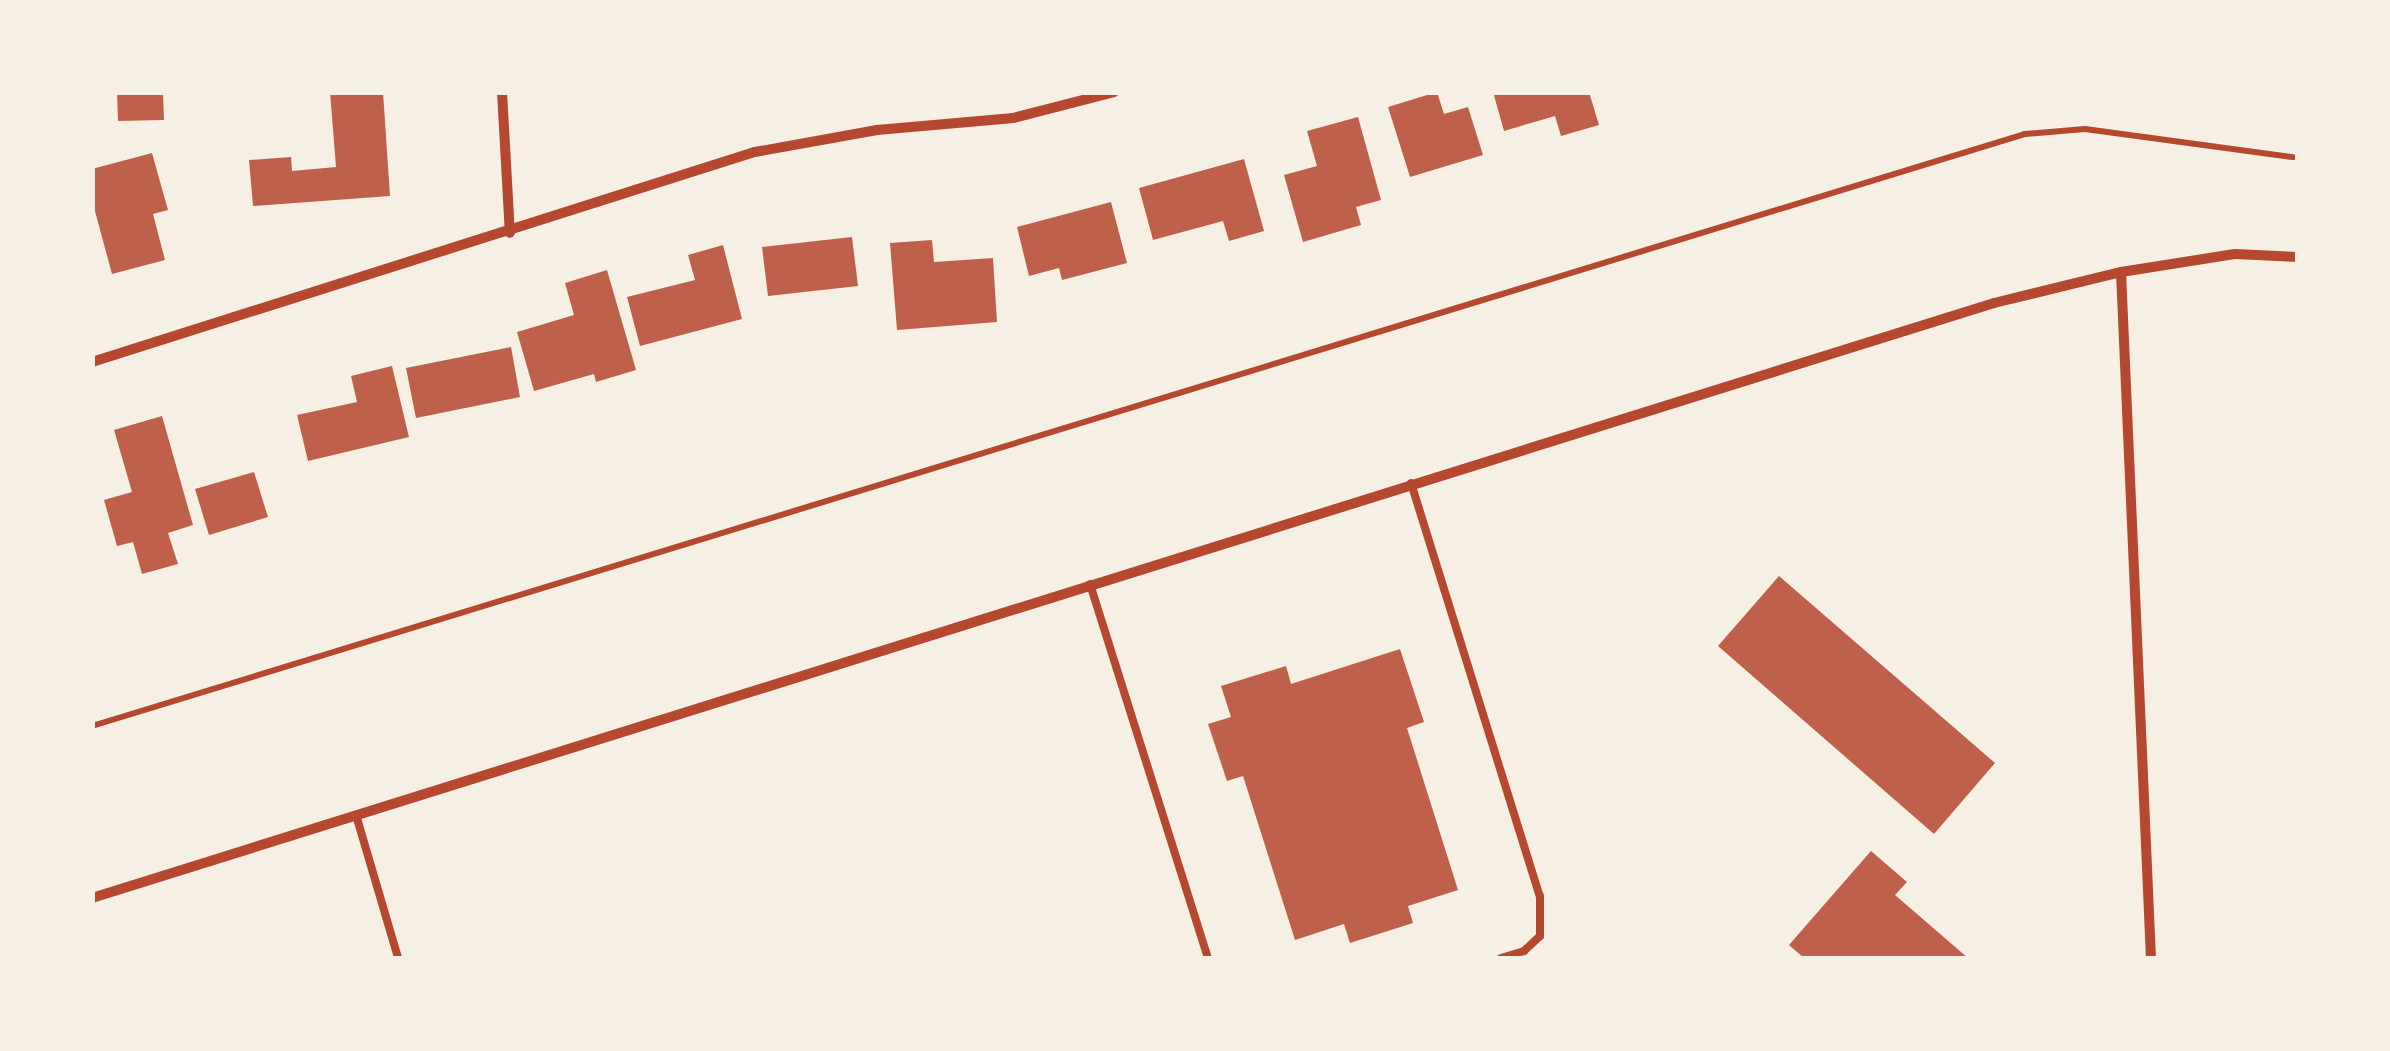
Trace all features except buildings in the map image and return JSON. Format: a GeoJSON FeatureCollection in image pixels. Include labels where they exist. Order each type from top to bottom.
{"type":"FeatureCollection","features":[{"type":"Feature","properties":{"kind":"street"},"geometry":{"type":"LineString","coordinates":[[502,92],[510,232]]}},
{"type":"Feature","properties":{"kind":"street"},"geometry":{"type":"LineString","coordinates":[[92,362],[792,143],[1013,118],[1114,92]]}},
{"type":"Feature","properties":{"kind":"street"},"geometry":{"type":"LineString","coordinates":[[92,898],[1888,334],[2121,272],[2234,254],[2298,257]]}},
{"type":"Feature","properties":{"kind":"street"},"geometry":{"type":"LineString","coordinates":[[2121,272],[2151,958]]}},
{"type":"Feature","properties":{"kind":"lane"},"geometry":{"type":"LineString","coordinates":[[1411,483],[1540,896],[1540,936],[1524,951],[1501,958]]}},
{"type":"Feature","properties":{"kind":"lane"},"geometry":{"type":"LineString","coordinates":[[1090,584],[1208,958]]}},
{"type":"Feature","properties":{"kind":"lane"},"geometry":{"type":"LineString","coordinates":[[356,815],[398,958]]}},
{"type":"Feature","properties":{"kind":"path"},"geometry":{"type":"LineString","coordinates":[[92,726],[2025,134],[2135,133],[2293,157]]}}]}
